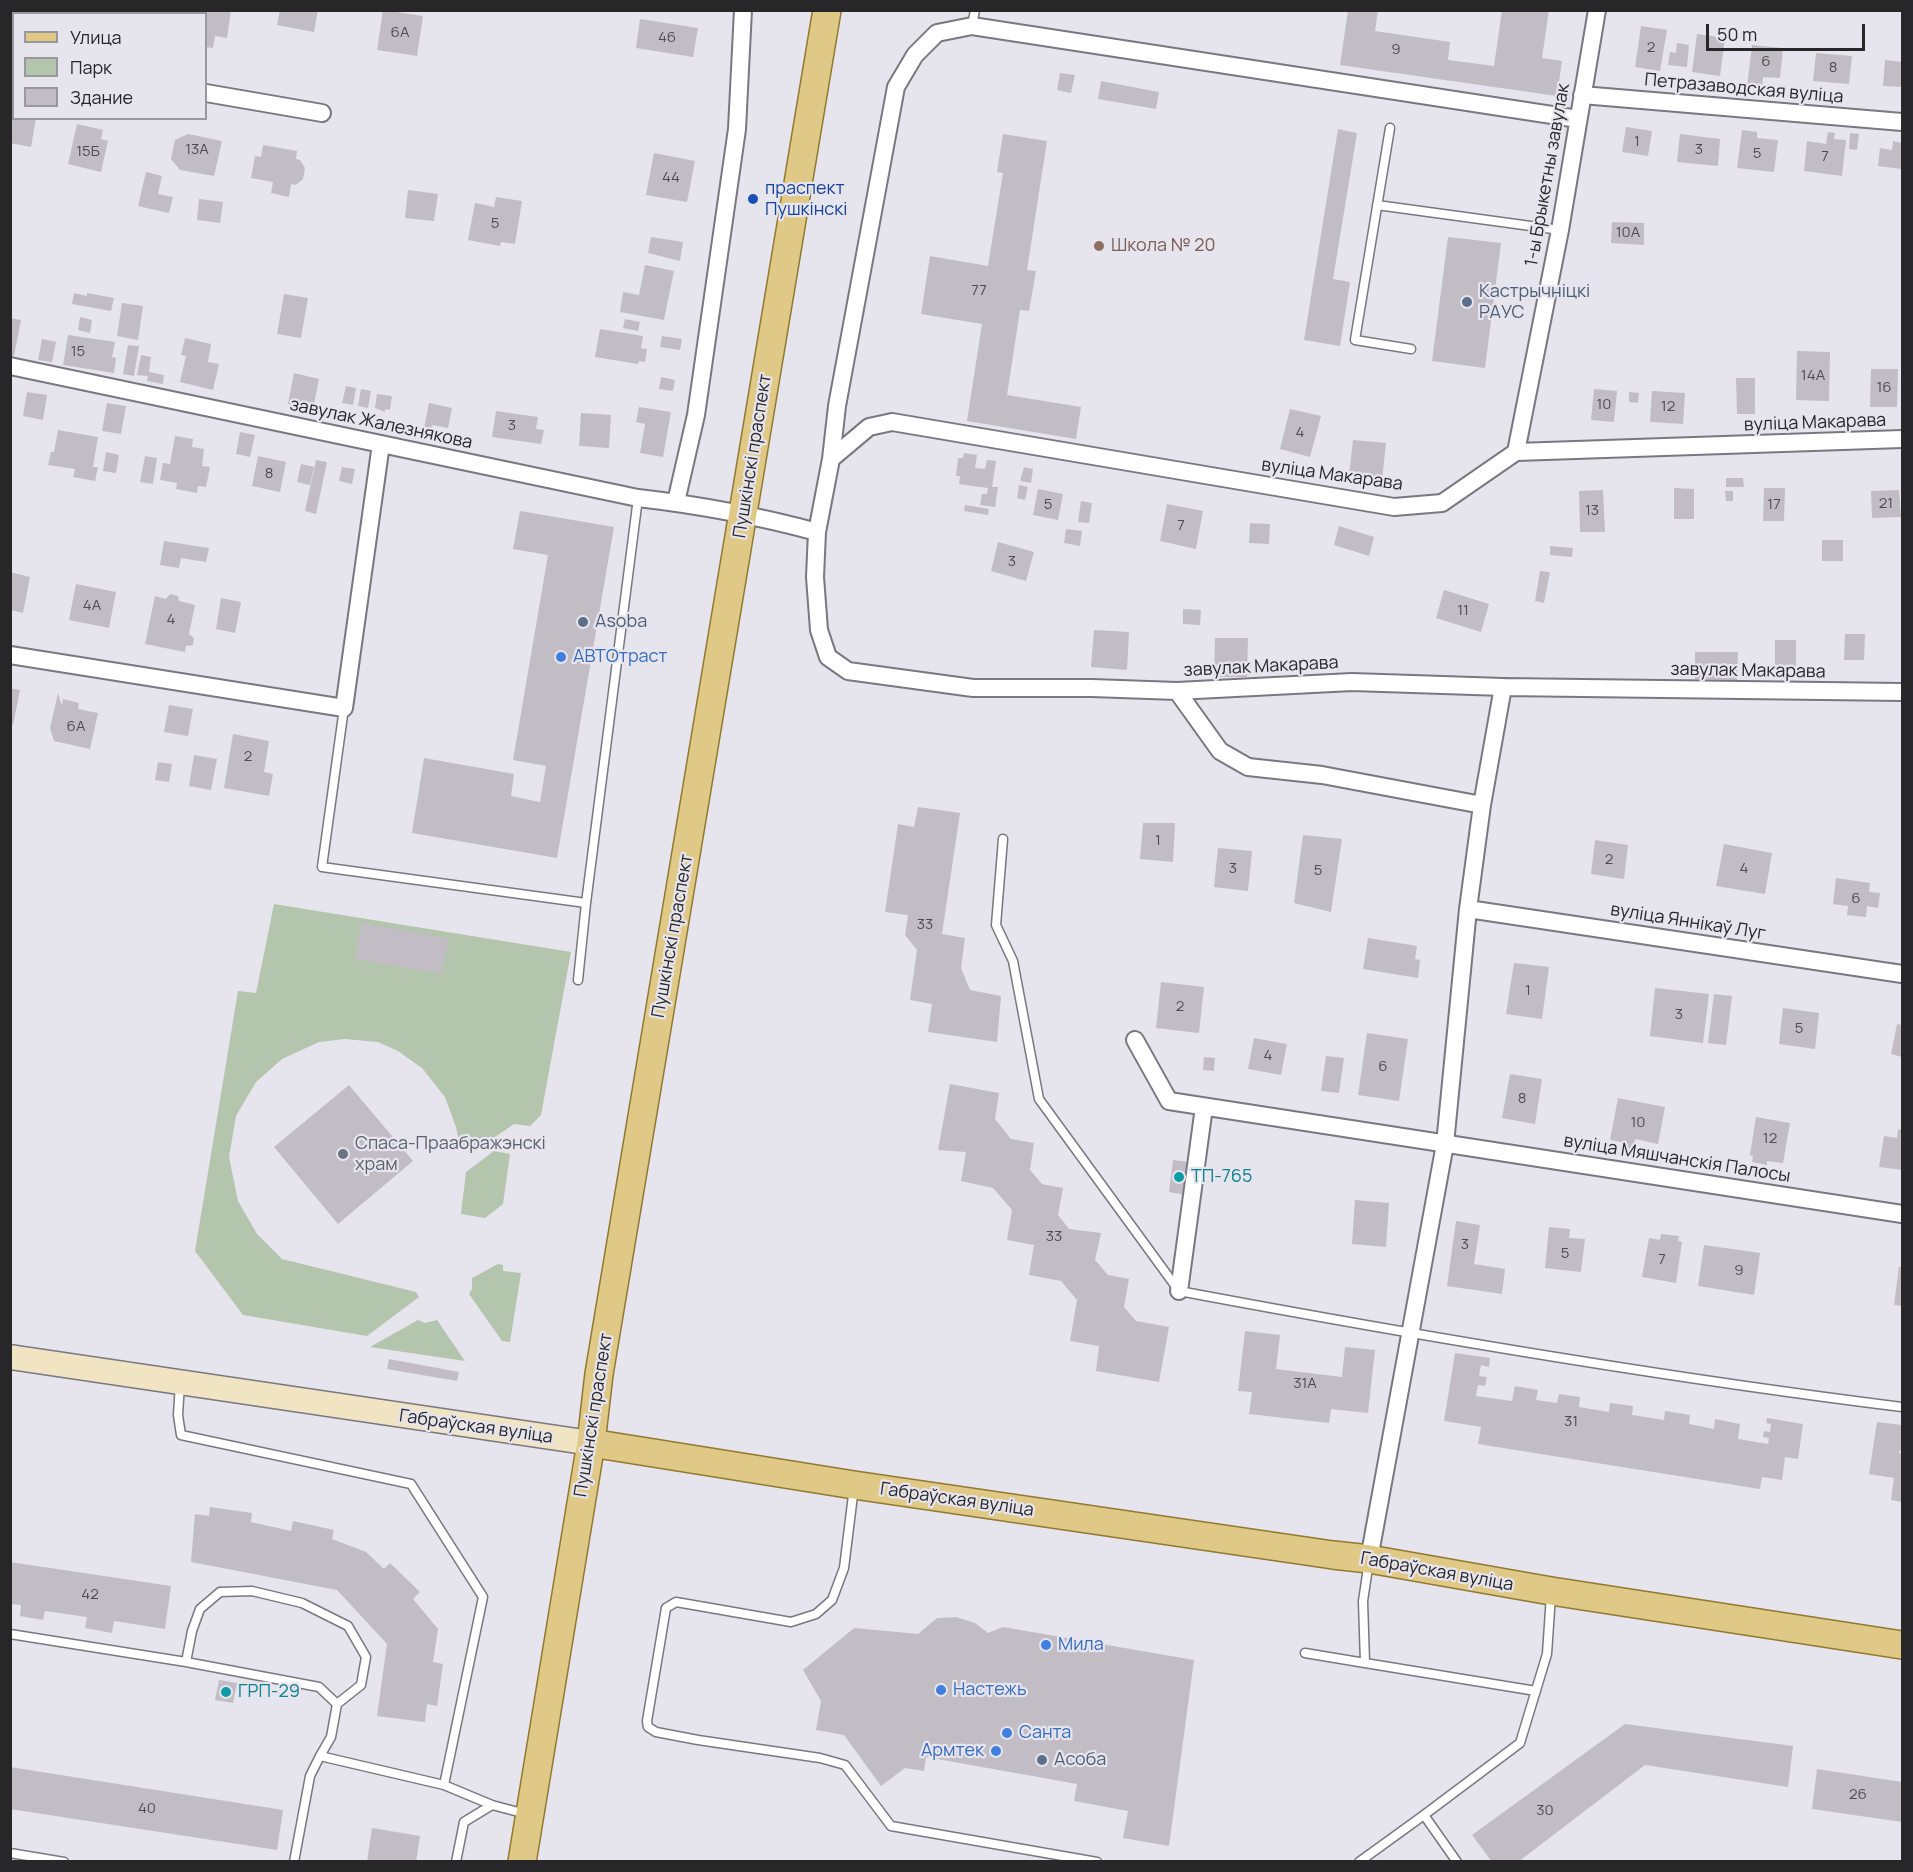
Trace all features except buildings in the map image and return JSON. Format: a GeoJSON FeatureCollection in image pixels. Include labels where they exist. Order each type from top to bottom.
{"type":"FeatureCollection","features":[{"type":"Feature","properties":{"kind":"main road","name":"Пушкінскі праспект"},"geometry":{"type":"LineString","coordinates":[[522,1862],[591,1443],[599,1374],[827,10]]}},
{"type":"Feature","properties":{"kind":"main road","name":"Габраўская вуліца"},"geometry":{"type":"LineString","coordinates":[[10,1357],[591,1443],[854,1485],[1333,1556],[1369,1559],[1551,1592],[1902,1645]]}},
{"type":"Feature","properties":{"kind":"street"},"geometry":{"type":"LineString","coordinates":[[676,502],[696,415],[737,129],[742,10]]}},
{"type":"Feature","properties":{"kind":"street","name":"1-ы Брыкетны завулак"},"geometry":{"type":"LineString","coordinates":[[1516,452],[1560,230],[1597,10]]}},
{"type":"Feature","properties":{"kind":"street"},"geometry":{"type":"LineString","coordinates":[[744,514],[817,532],[831,459],[837,406],[896,87],[915,56],[938,33],[974,18],[1578,119]]}},
{"type":"Feature","properties":{"kind":"street"},"geometry":{"type":"LineString","coordinates":[[207,93],[322,113]]}},
{"type":"Feature","properties":{"kind":"street","name":"Петразаводская вуліца"},"geometry":{"type":"LineString","coordinates":[[1582,94],[1902,122]]}},
{"type":"Feature","properties":{"kind":"street","name":"завулак Жалезнякова"},"geometry":{"type":"LineString","coordinates":[[10,366],[639,498],[744,514]]}},
{"type":"Feature","properties":{"kind":"street","name":"вуліца Макарава"},"geometry":{"type":"LineString","coordinates":[[831,459],[869,427],[892,422],[1394,507],[1442,503],[1516,452],[1902,439]]}},
{"type":"Feature","properties":{"kind":"street"},"geometry":{"type":"LineString","coordinates":[[10,655],[344,708],[381,444]]}},
{"type":"Feature","properties":{"kind":"street","name":"завулак Макарава"},"geometry":{"type":"LineString","coordinates":[[817,532],[815,577],[819,630],[828,657],[848,671],[973,688],[1092,687],[1177,691],[1352,682],[1503,687],[1902,692]]}},
{"type":"Feature","properties":{"kind":"street"},"geometry":{"type":"LineString","coordinates":[[1369,1559],[1445,1144],[1468,909],[1482,805],[1503,687]]}},
{"type":"Feature","properties":{"kind":"street"},"geometry":{"type":"LineString","coordinates":[[1177,691],[1220,751],[1248,767],[1322,775],[1482,805]]}},
{"type":"Feature","properties":{"kind":"street","name":"вуліца Яннікаў Луг"},"geometry":{"type":"LineString","coordinates":[[1468,909],[1902,974]]}},
{"type":"Feature","properties":{"kind":"street","name":"вуліца Мяшчанскія Палосы"},"geometry":{"type":"LineString","coordinates":[[1135,1040],[1169,1101],[1902,1214]]}},
{"type":"Feature","properties":{"kind":"street"},"geometry":{"type":"LineString","coordinates":[[1179,1291],[1204,1107]]}},
{"type":"Feature","properties":{"kind":"lane"},"geometry":{"type":"LineString","coordinates":[[1390,128],[1355,340],[1411,349]]}},
{"type":"Feature","properties":{"kind":"lane"},"geometry":{"type":"LineString","coordinates":[[1377,205],[1560,230]]}},
{"type":"Feature","properties":{"kind":"lane"},"geometry":{"type":"LineString","coordinates":[[578,980],[639,498]]}},
{"type":"Feature","properties":{"kind":"lane"},"geometry":{"type":"LineString","coordinates":[[344,708],[322,867],[586,903]]}},
{"type":"Feature","properties":{"kind":"lane"},"geometry":{"type":"LineString","coordinates":[[1004,839],[996,925],[1013,961],[1039,1099],[1179,1291],[1411,1334],[1902,1407]]}},
{"type":"Feature","properties":{"kind":"lane"},"geometry":{"type":"LineString","coordinates":[[180,1383],[178,1415],[181,1435],[411,1484],[483,1597],[444,1785]]}},
{"type":"Feature","properties":{"kind":"lane"},"geometry":{"type":"LineString","coordinates":[[854,1485],[844,1568],[832,1600],[816,1614],[791,1622],[676,1602],[666,1608],[647,1721],[648,1727],[652,1731],[687,1738],[820,1758],[845,1765],[891,1826],[1097,1862]]}},
{"type":"Feature","properties":{"kind":"lane"},"geometry":{"type":"LineString","coordinates":[[1365,1663],[1364,1601],[1369,1559]]}},
{"type":"Feature","properties":{"kind":"lane"},"geometry":{"type":"LineString","coordinates":[[186,1662],[192,1631],[200,1609],[220,1592],[252,1591],[302,1603],[348,1626],[366,1657],[361,1685],[337,1704],[331,1737],[310,1776],[294,1862]]}},
{"type":"Feature","properties":{"kind":"lane"},"geometry":{"type":"LineString","coordinates":[[1359,1862],[1520,1743],[1547,1654],[1551,1592]]}},
{"type":"Feature","properties":{"kind":"lane"},"geometry":{"type":"LineString","coordinates":[[10,1634],[186,1662],[319,1687],[337,1704]]}},
{"type":"Feature","properties":{"kind":"lane"},"geometry":{"type":"LineString","coordinates":[[1305,1653],[1536,1691]]}},
{"type":"Feature","properties":{"kind":"lane"},"geometry":{"type":"LineString","coordinates":[[320,1756],[444,1785],[492,1805],[530,1815]]}},
{"type":"Feature","properties":{"kind":"lane"},"geometry":{"type":"LineString","coordinates":[[456,1862],[464,1822],[492,1805]]}},
{"type":"Feature","properties":{"kind":"lane"},"geometry":{"type":"LineString","coordinates":[[1424,1815],[1457,1862]]}},
{"type":"Feature","properties":{"kind":"lane"},"geometry":{"type":"LineString","coordinates":[[10,1853],[64,1862]]}},
{"type":"Feature","properties":{"kind":"green space"},"geometry":{"type":"Polygon","coordinates":[[[274,904],[571,952],[541,1115],[530,1126],[514,1124],[476,1150],[460,1145],[445,1097],[422,1068],[398,1051],[378,1042],[345,1039],[319,1042],[282,1059],[256,1082],[236,1116],[229,1157],[238,1201],[257,1234],[282,1259],[416,1292],[419,1297],[367,1336],[243,1315],[195,1251],[238,991],[256,993],[274,904]]]}},
{"type":"Feature","properties":{"kind":"green space"},"geometry":{"type":"Polygon","coordinates":[[[494,1151],[510,1154],[503,1204],[485,1218],[461,1214],[466,1172],[494,1151]]]}},
{"type":"Feature","properties":{"kind":"green space"},"geometry":{"type":"Polygon","coordinates":[[[498,1264],[503,1265],[503,1271],[521,1273],[510,1342],[502,1341],[469,1294],[472,1289],[472,1278],[498,1264]]]}},
{"type":"Feature","properties":{"kind":"green space"},"geometry":{"type":"Polygon","coordinates":[[[418,1320],[425,1323],[437,1320],[465,1361],[370,1347],[418,1320]]]}},
{"type":"Feature","properties":{"kind":"place","name":"праспект Пушкінскі"},"geometry":{"type":"Point","coordinates":[753,199]}},
{"type":"Feature","properties":{"kind":"place","name":"Школа № 20"},"geometry":{"type":"Point","coordinates":[1099,246]}},
{"type":"Feature","properties":{"kind":"place","name":"Кастрычніцкі РАУС"},"geometry":{"type":"Point","coordinates":[1467,302]}},
{"type":"Feature","properties":{"kind":"place","name":"Asoba"},"geometry":{"type":"Point","coordinates":[583,622]}},
{"type":"Feature","properties":{"kind":"place","name":"АВТОтраст"},"geometry":{"type":"Point","coordinates":[561,657]}},
{"type":"Feature","properties":{"kind":"place","name":"Спаса-Праабражэнскі храм"},"geometry":{"type":"Point","coordinates":[343,1154]}},
{"type":"Feature","properties":{"kind":"place","name":"ТП-765"},"geometry":{"type":"Point","coordinates":[1179,1177]}},
{"type":"Feature","properties":{"kind":"place","name":"Мила"},"geometry":{"type":"Point","coordinates":[1046,1645]}},
{"type":"Feature","properties":{"kind":"place","name":"Настежь"},"geometry":{"type":"Point","coordinates":[941,1690]}},
{"type":"Feature","properties":{"kind":"place","name":"ГРП-29"},"geometry":{"type":"Point","coordinates":[226,1692]}},
{"type":"Feature","properties":{"kind":"place","name":"Санта"},"geometry":{"type":"Point","coordinates":[1007,1733]}},
{"type":"Feature","properties":{"kind":"place","name":"Армтек"},"geometry":{"type":"Point","coordinates":[996,1751]}},
{"type":"Feature","properties":{"kind":"place","name":"Асоба"},"geometry":{"type":"Point","coordinates":[1042,1760]}}]}
